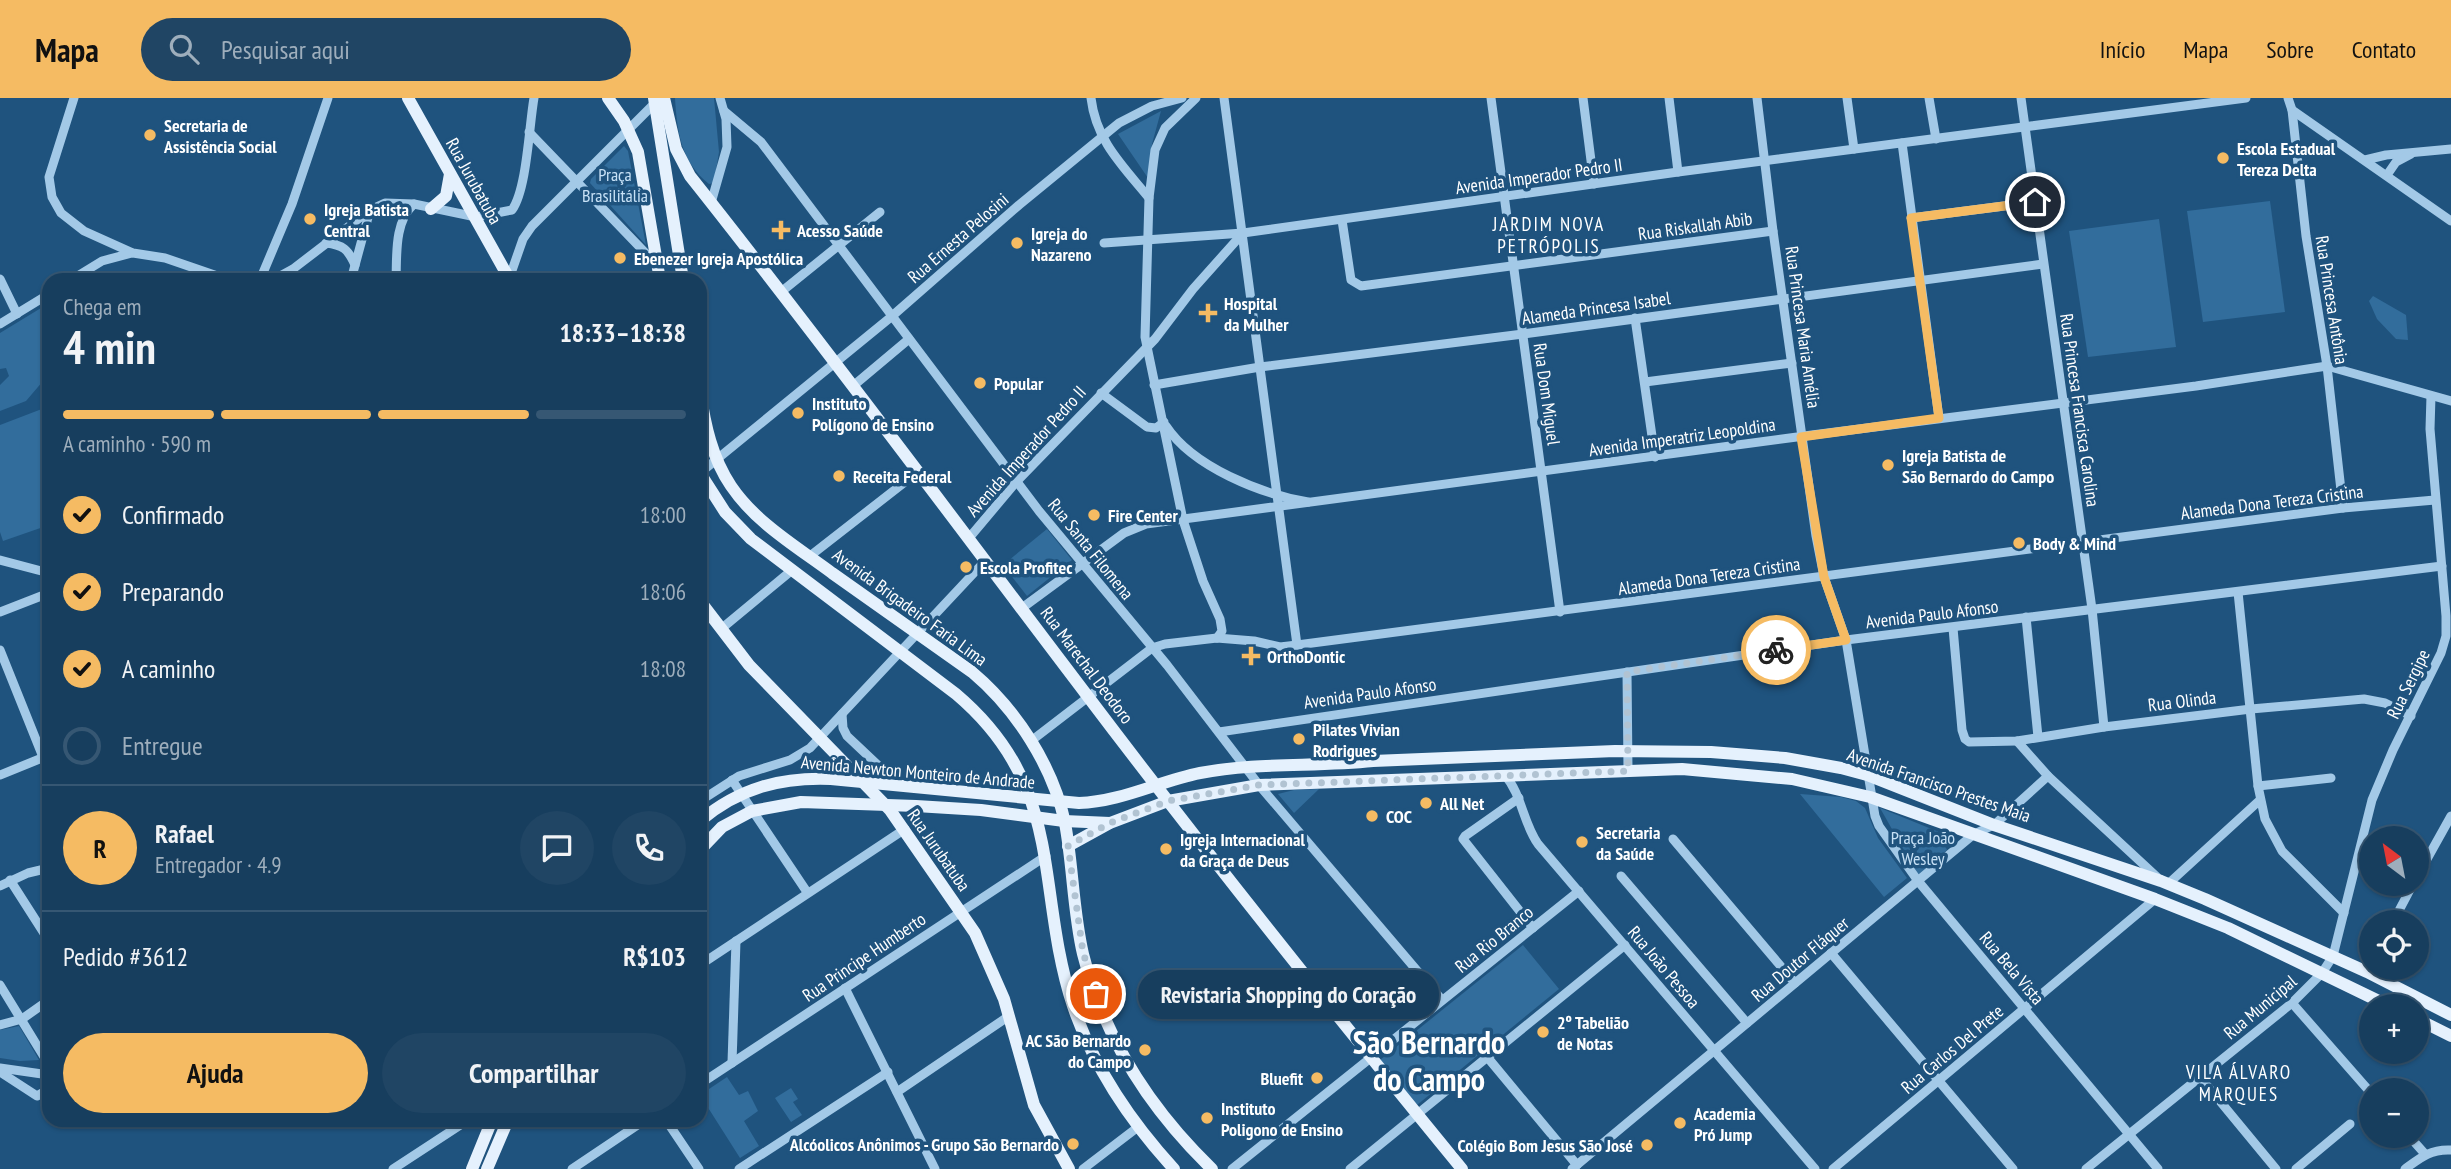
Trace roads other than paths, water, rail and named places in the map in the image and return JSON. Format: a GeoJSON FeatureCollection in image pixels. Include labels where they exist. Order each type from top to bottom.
{"type":"FeatureCollection","features":[{"type":"Feature","properties":{"kind":"main road","name":"Rua Jurubatuba"},"geometry":{"type":"LineString","coordinates":[[408,98],[506,273]]}},
{"type":"Feature","properties":{"kind":"main road"},"geometry":{"type":"LineString","coordinates":[[608,98],[629,131],[640,163],[659,273]]}},
{"type":"Feature","properties":{"kind":"main road"},"geometry":{"type":"LineString","coordinates":[[658,99],[682,273]]}},
{"type":"Feature","properties":{"kind":"main road","name":"Rua Marechal Deodoro"},"geometry":{"type":"LineString","coordinates":[[658,99],[678,158],[711,203],[919,471],[1155,785],[1370,1058],[1462,1169]]}},
{"type":"Feature","properties":{"kind":"main road"},"geometry":{"type":"LineString","coordinates":[[431,209],[446,196],[450,173]]}},
{"type":"Feature","properties":{"kind":"main road","name":"Avenida Brigadeiro Faria Lima"},"geometry":{"type":"LineString","coordinates":[[707,430],[717,460],[730,485],[752,512],[983,681],[1031,741],[1051,778],[1059,802],[1083,952],[1115,1043],[1158,1110],[1212,1169]]}},
{"type":"Feature","properties":{"kind":"main road"},"geometry":{"type":"LineString","coordinates":[[707,485],[736,526],[791,571],[957,694],[985,721],[1010,754],[1032,798],[1038,817],[1058,948],[1073,1005],[1086,1039],[1107,1083],[1138,1127],[1174,1169]]}},
{"type":"Feature","properties":{"kind":"main road","name":"Rua Jurubatuba"},"geometry":{"type":"LineString","coordinates":[[707,610],[749,665],[885,804],[975,933],[989,960],[1009,1016],[1034,1105],[1069,1169]]}},
{"type":"Feature","properties":{"kind":"main road","name":"Avenida Francisco Prestes Maia"},"geometry":{"type":"LineString","coordinates":[[1059,802],[1099,802],[1201,773],[1245,767],[1628,751],[1711,752],[1785,758],[1867,775],[1994,825],[2165,883],[2333,957],[2359,965]]}},
{"type":"Feature","properties":{"kind":"main road"},"geometry":{"type":"LineString","coordinates":[[831,779],[843,770],[842,760]]}},
{"type":"Feature","properties":{"kind":"main road","name":"Avenida Francisco Prestes Maia"},"geometry":{"type":"LineString","coordinates":[[1301,783],[1300,776],[1303,771],[1330,769],[1337,765]]}},
{"type":"Feature","properties":{"kind":"main road","name":"Avenida Francisco Prestes Maia"},"geometry":{"type":"LineString","coordinates":[[1064,821],[1110,823],[1168,801],[1259,785],[1682,769],[1792,779],[1870,797],[2155,899],[2228,929],[2365,994]]}},
{"type":"Feature","properties":{"kind":"main road","name":"Avenida Newton Monteiro de Andrade"},"geometry":{"type":"LineString","coordinates":[[707,816],[741,793],[784,781],[831,779],[1059,802]]}},
{"type":"Feature","properties":{"kind":"main road","name":"Avenida Newton Monteiro de Andrade"},"geometry":{"type":"LineString","coordinates":[[707,843],[722,827],[752,811],[812,801],[981,810],[1064,821]]}},
{"type":"Feature","properties":{"kind":"main road"},"geometry":{"type":"LineString","coordinates":[[1068,846],[1110,823]]}},
{"type":"Feature","properties":{"kind":"main road","name":"Avenida Francisco Prestes Maia"},"geometry":{"type":"LineString","coordinates":[[2390,980],[2451,1015]]}},
{"type":"Feature","properties":{"kind":"main road"},"geometry":{"type":"LineString","coordinates":[[2429,1026],[2451,1036]]}},
{"type":"Feature","properties":{"kind":"main road"},"geometry":{"type":"LineString","coordinates":[[472,1169],[488,1127]]}},
{"type":"Feature","properties":{"kind":"main road"},"geometry":{"type":"LineString","coordinates":[[487,1169],[505,1127]]}},
{"type":"Feature","properties":{"kind":"street"},"geometry":{"type":"LineString","coordinates":[[74,98],[51,169],[50,190],[56,206],[67,219],[108,243],[133,253],[165,258],[209,273]]}},
{"type":"Feature","properties":{"kind":"street"},"geometry":{"type":"LineString","coordinates":[[263,273],[292,204],[328,98]]}},
{"type":"Feature","properties":{"kind":"street"},"geometry":{"type":"LineString","coordinates":[[286,273],[370,210],[393,202],[473,217],[509,211],[516,203],[534,98]]}},
{"type":"Feature","properties":{"kind":"street"},"geometry":{"type":"LineString","coordinates":[[1091,98],[1101,137],[1149,198]]}},
{"type":"Feature","properties":{"kind":"street","name":"Rua Ernesta Pelosini"},"geometry":{"type":"LineString","coordinates":[[707,468],[891,317],[1101,137],[1134,114],[1182,98]]}},
{"type":"Feature","properties":{"kind":"street"},"geometry":{"type":"LineString","coordinates":[[1196,98],[1170,121],[1155,150],[1147,240],[1146,349],[1164,422],[1183,520],[1203,581],[1220,619],[1222,631],[1217,638]]}},
{"type":"Feature","properties":{"kind":"street"},"geometry":{"type":"LineString","coordinates":[[1224,98],[1297,645]]}},
{"type":"Feature","properties":{"kind":"street","name":"Rua Dom Miguel"},"geometry":{"type":"LineString","coordinates":[[1491,98],[1560,612]]}},
{"type":"Feature","properties":{"kind":"street"},"geometry":{"type":"LineString","coordinates":[[1583,98],[1594,184]]}},
{"type":"Feature","properties":{"kind":"street"},"geometry":{"type":"LineString","coordinates":[[1669,98],[1678,172]]}},
{"type":"Feature","properties":{"kind":"street","name":"Rua Princesa Maria Amélia"},"geometry":{"type":"LineString","coordinates":[[1757,98],[1801,437],[1824,577],[1846,640],[1867,775]]}},
{"type":"Feature","properties":{"kind":"street"},"geometry":{"type":"LineString","coordinates":[[1847,98],[1854,149]]}},
{"type":"Feature","properties":{"kind":"street"},"geometry":{"type":"LineString","coordinates":[[1929,98],[1936,139]]}},
{"type":"Feature","properties":{"kind":"street","name":"Rua Princesa Francisca Carolina"},"geometry":{"type":"LineString","coordinates":[[2021,98],[2092,609],[2104,727]]}},
{"type":"Feature","properties":{"kind":"street","name":"Avenida Imperador Pedro II"},"geometry":{"type":"LineString","coordinates":[[970,538],[1017,481],[1146,349],[1193,289],[1243,233],[2025,125],[2246,98]]}},
{"type":"Feature","properties":{"kind":"street","name":"Rua Princesa Antônia"},"geometry":{"type":"LineString","coordinates":[[2288,98],[2292,110],[2306,236],[2327,366],[2343,508]]}},
{"type":"Feature","properties":{"kind":"street"},"geometry":{"type":"LineString","coordinates":[[511,273],[529,230],[658,99]]}},
{"type":"Feature","properties":{"kind":"street"},"geometry":{"type":"LineString","coordinates":[[711,203],[726,153],[727,132],[721,101]]}},
{"type":"Feature","properties":{"kind":"street","name":"Rua Santa Filomena"},"geometry":{"type":"LineString","coordinates":[[721,101],[761,142],[1080,563],[1219,732],[1259,785],[1442,1000]]}},
{"type":"Feature","properties":{"kind":"street"},"geometry":{"type":"LineString","coordinates":[[2292,110],[2451,221]]}},
{"type":"Feature","properties":{"kind":"street"},"geometry":{"type":"LineString","coordinates":[[2295,138],[2300,129],[2312,124]]}},
{"type":"Feature","properties":{"kind":"street"},"geometry":{"type":"LineString","coordinates":[[529,132],[659,273]]}},
{"type":"Feature","properties":{"kind":"street"},"geometry":{"type":"LineString","coordinates":[[1902,144],[1939,418]]}},
{"type":"Feature","properties":{"kind":"street"},"geometry":{"type":"LineString","coordinates":[[2365,160],[2379,156],[2451,149]]}},
{"type":"Feature","properties":{"kind":"street"},"geometry":{"type":"LineString","coordinates":[[2387,175],[2399,160],[2420,151]]}},
{"type":"Feature","properties":{"kind":"street"},"geometry":{"type":"LineString","coordinates":[[393,202],[401,222]]}},
{"type":"Feature","properties":{"kind":"street"},"geometry":{"type":"LineString","coordinates":[[1911,218],[2035,202]]}},
{"type":"Feature","properties":{"kind":"street"},"geometry":{"type":"LineString","coordinates":[[397,273],[401,222],[405,212],[414,204]]}},
{"type":"Feature","properties":{"kind":"street"},"geometry":{"type":"LineString","coordinates":[[353,273],[370,210]]}},
{"type":"Feature","properties":{"kind":"street"},"geometry":{"type":"LineString","coordinates":[[780,292],[880,212]]}},
{"type":"Feature","properties":{"kind":"street"},"geometry":{"type":"LineString","coordinates":[[487,240],[488,226],[493,215]]}},
{"type":"Feature","properties":{"kind":"street","name":"Rua Riskallah Abib"},"geometry":{"type":"LineString","coordinates":[[1342,220],[1350,275],[1354,284],[1361,286],[1773,231]]}},
{"type":"Feature","properties":{"kind":"street"},"geometry":{"type":"LineString","coordinates":[[1104,243],[1243,233]]}},
{"type":"Feature","properties":{"kind":"street"},"geometry":{"type":"LineString","coordinates":[[1218,235],[1226,243],[1227,252]]}},
{"type":"Feature","properties":{"kind":"street"},"geometry":{"type":"LineString","coordinates":[[108,243],[110,257]]}},
{"type":"Feature","properties":{"kind":"street"},"geometry":{"type":"LineString","coordinates":[[326,243],[342,246],[355,265]]}},
{"type":"Feature","properties":{"kind":"street"},"geometry":{"type":"LineString","coordinates":[[83,273],[110,257],[133,253]]}},
{"type":"Feature","properties":{"kind":"street","name":"Alameda Princesa Isabel"},"geometry":{"type":"LineString","coordinates":[[1154,385],[1260,368],[2043,264]]}},
{"type":"Feature","properties":{"kind":"street"},"geometry":{"type":"LineString","coordinates":[[0,279],[17,314]]}},
{"type":"Feature","properties":{"kind":"street"},"geometry":{"type":"LineString","coordinates":[[0,324],[42,298]]}},
{"type":"Feature","properties":{"kind":"street"},"geometry":{"type":"LineString","coordinates":[[1146,314],[1155,324],[1167,325]]}},
{"type":"Feature","properties":{"kind":"street"},"geometry":{"type":"LineString","coordinates":[[1635,318],[1655,457]]}},
{"type":"Feature","properties":{"kind":"street"},"geometry":{"type":"LineString","coordinates":[[853,386],[909,339]]}},
{"type":"Feature","properties":{"kind":"street"},"geometry":{"type":"LineString","coordinates":[[1645,382],[1792,363]]}},
{"type":"Feature","properties":{"kind":"street","name":"Avenida Imperatriz Leopoldina"},"geometry":{"type":"LineString","coordinates":[[1022,608],[1080,563],[1132,529],[1146,524],[2196,386],[2327,366],[2451,401]]}},
{"type":"Feature","properties":{"kind":"street"},"geometry":{"type":"LineString","coordinates":[[1101,393],[1147,427],[1156,428],[1164,422]]}},
{"type":"Feature","properties":{"kind":"street","name":"Rua Sergipe"},"geometry":{"type":"LineString","coordinates":[[2322,973],[2333,957],[2372,800],[2441,653],[2446,636],[2430,429],[2431,396]]}},
{"type":"Feature","properties":{"kind":"street"},"geometry":{"type":"LineString","coordinates":[[1164,422],[1182,444],[1224,474],[1315,503]]}},
{"type":"Feature","properties":{"kind":"street"},"geometry":{"type":"LineString","coordinates":[[810,556],[919,471]]}},
{"type":"Feature","properties":{"kind":"street"},"geometry":{"type":"LineString","coordinates":[[1257,510],[1275,492]]}},
{"type":"Feature","properties":{"kind":"street","name":"Alameda Dona Tereza Cristina"},"geometry":{"type":"LineString","coordinates":[[1031,741],[1152,649],[1165,643],[1217,638],[1254,641],[1280,647],[2343,508],[2435,500]]}},
{"type":"Feature","properties":{"kind":"street"},"geometry":{"type":"LineString","coordinates":[[0,560],[42,571]]}},
{"type":"Feature","properties":{"kind":"street"},"geometry":{"type":"LineString","coordinates":[[707,796],[732,780],[796,757],[821,737],[986,561]]}},
{"type":"Feature","properties":{"kind":"street","name":"Avenida Paulo Afonso"},"geometry":{"type":"LineString","coordinates":[[1219,732],[1846,640],[2442,566]]}},
{"type":"Feature","properties":{"kind":"street"},"geometry":{"type":"LineString","coordinates":[[721,629],[791,571]]}},
{"type":"Feature","properties":{"kind":"street"},"geometry":{"type":"LineString","coordinates":[[2238,592],[2260,800],[2273,836],[2282,851],[2344,913]]}},
{"type":"Feature","properties":{"kind":"street"},"geometry":{"type":"LineString","coordinates":[[0,612],[42,596]]}},
{"type":"Feature","properties":{"kind":"street"},"geometry":{"type":"LineString","coordinates":[[2026,617],[2038,737]]}},
{"type":"Feature","properties":{"kind":"street","name":"Rua Olinda"},"geometry":{"type":"LineString","coordinates":[[1953,628],[1962,730],[1969,742],[2017,741],[2251,709],[2371,698],[2411,716]]}},
{"type":"Feature","properties":{"kind":"street"},"geometry":{"type":"LineString","coordinates":[[0,650],[42,748]]}},
{"type":"Feature","properties":{"kind":"street"},"geometry":{"type":"LineString","coordinates":[[1627,672],[1628,771]]}},
{"type":"Feature","properties":{"kind":"street"},"geometry":{"type":"LineString","coordinates":[[842,714],[843,728],[847,736],[900,786]]}},
{"type":"Feature","properties":{"kind":"street"},"geometry":{"type":"LineString","coordinates":[[2017,741],[2049,775],[2165,883],[2260,800]]}},
{"type":"Feature","properties":{"kind":"street"},"geometry":{"type":"LineString","coordinates":[[0,775],[42,759]]}},
{"type":"Feature","properties":{"kind":"street","name":"Rua João Pessoa"},"geometry":{"type":"LineString","coordinates":[[1505,775],[1519,798],[1535,839],[1815,1169]]}},
{"type":"Feature","properties":{"kind":"street","name":"Rua Bela Vista"},"geometry":{"type":"LineString","coordinates":[[1867,775],[1870,797],[1879,826],[1918,881],[2158,1169]]}},
{"type":"Feature","properties":{"kind":"street","name":"Rua Doutor Fláquer"},"geometry":{"type":"LineString","coordinates":[[1575,1167],[1974,834],[1994,825],[2049,775]]}},
{"type":"Feature","properties":{"kind":"street"},"geometry":{"type":"LineString","coordinates":[[2258,786],[2331,778]]}},
{"type":"Feature","properties":{"kind":"street"},"geometry":{"type":"LineString","coordinates":[[732,780],[807,892]]}},
{"type":"Feature","properties":{"kind":"street"},"geometry":{"type":"LineString","coordinates":[[1519,798],[1463,839],[1532,928]]}},
{"type":"Feature","properties":{"kind":"street"},"geometry":{"type":"LineString","coordinates":[[2429,855],[2451,816]]}},
{"type":"Feature","properties":{"kind":"street"},"geometry":{"type":"LineString","coordinates":[[707,960],[905,829]]}},
{"type":"Feature","properties":{"kind":"street"},"geometry":{"type":"LineString","coordinates":[[1673,839],[1795,983]]}},
{"type":"Feature","properties":{"kind":"street","name":"Rua Principe Humberto"},"geometry":{"type":"LineString","coordinates":[[707,1079],[1046,856]]}},
{"type":"Feature","properties":{"kind":"street"},"geometry":{"type":"LineString","coordinates":[[0,886],[42,870]]}},
{"type":"Feature","properties":{"kind":"street"},"geometry":{"type":"LineString","coordinates":[[1621,876],[1747,1023]]}},
{"type":"Feature","properties":{"kind":"street"},"geometry":{"type":"LineString","coordinates":[[10,880],[42,927]]}},
{"type":"Feature","properties":{"kind":"street","name":"Rua Rio Branco"},"geometry":{"type":"LineString","coordinates":[[1232,1169],[1579,891]]}},
{"type":"Feature","properties":{"kind":"street","name":"Rua Carlos Del Prete"},"geometry":{"type":"LineString","coordinates":[[1833,1169],[2155,899]]}},
{"type":"Feature","properties":{"kind":"street"},"geometry":{"type":"LineString","coordinates":[[732,1063],[736,941]]}},
{"type":"Feature","properties":{"kind":"street"},"geometry":{"type":"LineString","coordinates":[[1350,1169],[1625,945]]}},
{"type":"Feature","properties":{"kind":"street"},"geometry":{"type":"LineString","coordinates":[[1831,953],[2013,1169]]}},
{"type":"Feature","properties":{"kind":"street","name":"Rua Municipal"},"geometry":{"type":"LineString","coordinates":[[2086,1169],[2292,1003],[2322,973]]}},
{"type":"Feature","properties":{"kind":"street"},"geometry":{"type":"LineString","coordinates":[[0,985],[42,1053]]}},
{"type":"Feature","properties":{"kind":"street"},"geometry":{"type":"LineString","coordinates":[[845,988],[888,1072],[931,1167]]}},
{"type":"Feature","properties":{"kind":"street"},"geometry":{"type":"LineString","coordinates":[[2292,1003],[2359,1079]]}},
{"type":"Feature","properties":{"kind":"street"},"geometry":{"type":"LineString","coordinates":[[0,1025],[22,1019],[42,1005]]}},
{"type":"Feature","properties":{"kind":"street"},"geometry":{"type":"LineString","coordinates":[[897,1092],[1009,1016]]}},
{"type":"Feature","properties":{"kind":"street"},"geometry":{"type":"LineString","coordinates":[[1488,1058],[1575,1167]]}},
{"type":"Feature","properties":{"kind":"street"},"geometry":{"type":"LineString","coordinates":[[0,1070],[42,1074]]}},
{"type":"Feature","properties":{"kind":"street"},"geometry":{"type":"LineString","coordinates":[[0,1070],[37,1096],[42,1093]]}},
{"type":"Feature","properties":{"kind":"street"},"geometry":{"type":"LineString","coordinates":[[739,1169],[888,1072]]}},
{"type":"Feature","properties":{"kind":"street"},"geometry":{"type":"LineString","coordinates":[[2200,1077],[2276,1169]]}},
{"type":"Feature","properties":{"kind":"street"},"geometry":{"type":"LineString","coordinates":[[2296,1169],[2350,1124]]}},
{"type":"Feature","properties":{"kind":"street"},"geometry":{"type":"LineString","coordinates":[[393,1169],[457,1127]]}},
{"type":"Feature","properties":{"kind":"street"},"geometry":{"type":"LineString","coordinates":[[572,1169],[635,1127]]}},
{"type":"Feature","properties":{"kind":"street"},"geometry":{"type":"LineString","coordinates":[[671,1127],[699,1169]]}},
{"type":"Feature","properties":{"kind":"street"},"geometry":{"type":"LineString","coordinates":[[1083,1169],[1138,1127]]}},
{"type":"Feature","properties":{"kind":"street"},"geometry":{"type":"LineString","coordinates":[[2420,1148],[2425,1154]]}},
{"type":"Feature","properties":{"kind":"street"},"geometry":{"type":"LineString","coordinates":[[2405,1169],[2425,1154],[2451,1150]]}},
{"type":"Feature","properties":{"kind":"place","name":"Secretaria de Assistência Social"},"geometry":{"type":"Point","coordinates":[150,135]}},
{"type":"Feature","properties":{"kind":"place","name":"Escola Estadual Tereza Delta"},"geometry":{"type":"Point","coordinates":[2223,158]}},
{"type":"Feature","properties":{"kind":"place","name":"Igreja Batista Central"},"geometry":{"type":"Point","coordinates":[310,219]}},
{"type":"Feature","properties":{"kind":"place","name":"Acesso Saúde"},"geometry":{"type":"Point","coordinates":[781,230]}},
{"type":"Feature","properties":{"kind":"place","name":"Igreja do Nazareno"},"geometry":{"type":"Point","coordinates":[1017,243]}},
{"type":"Feature","properties":{"kind":"place","name":"Ebenezer Igreja Apostólica"},"geometry":{"type":"Point","coordinates":[620,258]}},
{"type":"Feature","properties":{"kind":"place","name":"Hospital da Mulher"},"geometry":{"type":"Point","coordinates":[1208,313]}},
{"type":"Feature","properties":{"kind":"place","name":"Popular"},"geometry":{"type":"Point","coordinates":[980,383]}},
{"type":"Feature","properties":{"kind":"place","name":"Instituto Polígono de Ensino"},"geometry":{"type":"Point","coordinates":[798,413]}},
{"type":"Feature","properties":{"kind":"place","name":"Igreja Batista de São Bernardo do Campo"},"geometry":{"type":"Point","coordinates":[1888,465]}},
{"type":"Feature","properties":{"kind":"place","name":"Receita Federal"},"geometry":{"type":"Point","coordinates":[839,476]}},
{"type":"Feature","properties":{"kind":"place","name":"Fire Center"},"geometry":{"type":"Point","coordinates":[1094,515]}},
{"type":"Feature","properties":{"kind":"place","name":"Body & Mind"},"geometry":{"type":"Point","coordinates":[2019,543]}},
{"type":"Feature","properties":{"kind":"place","name":"Escola Profitec"},"geometry":{"type":"Point","coordinates":[966,567]}},
{"type":"Feature","properties":{"kind":"place","name":"OrthoDontic"},"geometry":{"type":"Point","coordinates":[1251,656]}},
{"type":"Feature","properties":{"kind":"place","name":"Pilates Vivian Rodrigues"},"geometry":{"type":"Point","coordinates":[1299,739]}},
{"type":"Feature","properties":{"kind":"place","name":"All Net"},"geometry":{"type":"Point","coordinates":[1426,803]}},
{"type":"Feature","properties":{"kind":"place","name":"COC"},"geometry":{"type":"Point","coordinates":[1372,816]}},
{"type":"Feature","properties":{"kind":"place","name":"Secretaria da Saúde"},"geometry":{"type":"Point","coordinates":[1582,842]}},
{"type":"Feature","properties":{"kind":"place","name":"Igreja Internacional da Graça de Deus"},"geometry":{"type":"Point","coordinates":[1166,849]}},
{"type":"Feature","properties":{"kind":"place","name":"Revistaria Shopping do Coração"},"geometry":{"type":"Point","coordinates":[1096,994]}},
{"type":"Feature","properties":{"kind":"place","name":"2º Tabelião de Notas"},"geometry":{"type":"Point","coordinates":[1543,1032]}},
{"type":"Feature","properties":{"kind":"place","name":"AC São Bernardo do Campo"},"geometry":{"type":"Point","coordinates":[1145,1050]}},
{"type":"Feature","properties":{"kind":"place","name":"Bluefit"},"geometry":{"type":"Point","coordinates":[1317,1078]}},
{"type":"Feature","properties":{"kind":"place","name":"Instituto Poligono de Ensino"},"geometry":{"type":"Point","coordinates":[1207,1118]}},
{"type":"Feature","properties":{"kind":"place","name":"Academia Pró Jump"},"geometry":{"type":"Point","coordinates":[1680,1123]}},
{"type":"Feature","properties":{"kind":"place","name":"Alcóolicos Anônimos - Grupo São Bernardo"},"geometry":{"type":"Point","coordinates":[1073,1144]}},
{"type":"Feature","properties":{"kind":"place","name":"Colégio Bom Jesus São José"},"geometry":{"type":"Point","coordinates":[1647,1145]}},
{"type":"Feature","properties":{"kind":"district","name":"JARDIM NOVA PETRÓPOLIS"},"geometry":{"type":"Point","coordinates":[1549,235]}},
{"type":"Feature","properties":{"kind":"district","name":"São Bernardo do Campo"},"geometry":{"type":"Point","coordinates":[1429,1060]}},
{"type":"Feature","properties":{"kind":"district","name":"VILA ÁLVARO MARQUES"},"geometry":{"type":"Point","coordinates":[2239,1083]}},
{"type":"Feature","properties":{"kind":"park label","name":"Praça Brasilitália"},"geometry":{"type":"Point","coordinates":[615,184]}},
{"type":"Feature","properties":{"kind":"park label","name":"Praça João Wesley"},"geometry":{"type":"Point","coordinates":[1923,847]}}]}
